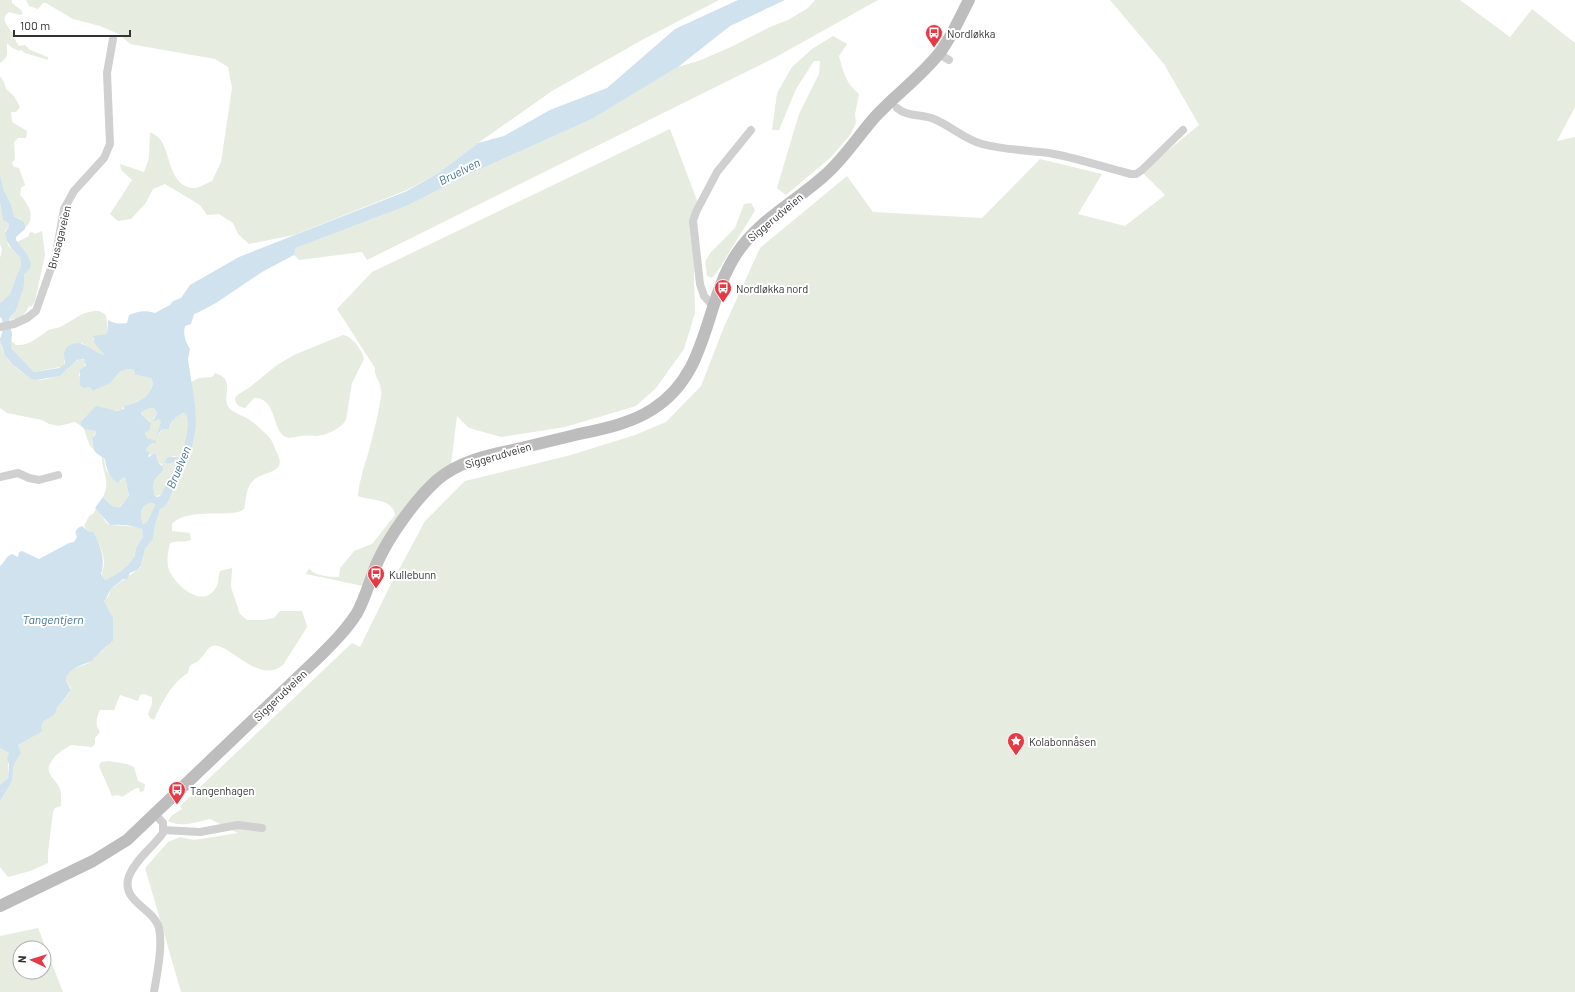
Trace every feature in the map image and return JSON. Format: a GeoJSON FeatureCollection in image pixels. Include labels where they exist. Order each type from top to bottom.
{"type":"FeatureCollection","features":[{"type":"Feature","properties":{"kind":"main road","name":"Siggerudveien"},"geometry":{"type":"LineString","coordinates":[[0,906],[109,853],[133,835],[340,636],[362,603],[374,570],[386,545],[422,497],[438,480],[454,468],[477,459],[614,426],[639,417],[652,410],[671,395],[689,373],[697,356],[721,283],[740,248],[750,236],[771,217],[835,167],[873,119],[921,74],[944,57],[951,36],[969,0]]}},
{"type":"Feature","properties":{"kind":"street","name":"Brusagaveien"},"geometry":{"type":"LineString","coordinates":[[1,327],[14,324],[27,318],[36,311],[56,254],[64,209],[74,191],[104,158],[110,144],[107,73],[113,39]]}},
{"type":"Feature","properties":{"kind":"street"},"geometry":{"type":"LineString","coordinates":[[897,108],[906,114],[932,118],[967,138],[982,144],[1062,156],[1131,174],[1136,174],[1142,170],[1183,130]]}},
{"type":"Feature","properties":{"kind":"street"},"geometry":{"type":"LineString","coordinates":[[713,306],[704,296],[700,284],[693,222],[696,212],[717,172],[751,130]]}},
{"type":"Feature","properties":{"kind":"street"},"geometry":{"type":"LineString","coordinates":[[0,477],[18,473],[29,478],[39,480],[58,475]]}},
{"type":"Feature","properties":{"kind":"street"},"geometry":{"type":"LineString","coordinates":[[154,992],[158,971],[159,929],[154,918],[131,896],[128,884],[130,875],[135,866],[164,830],[162,823],[155,814]]}},
{"type":"Feature","properties":{"kind":"street"},"geometry":{"type":"LineString","coordinates":[[164,830],[200,832],[238,825],[262,828]]}},
{"type":"Feature","properties":{"kind":"shaded area"},"geometry":{"type":"Polygon","coordinates":[[[0,0],[12,0],[12,3],[22,11],[23,14],[20,15],[9,12],[5,17],[6,24],[19,46],[25,45],[30,50],[48,57],[48,60],[25,53],[21,50],[19,51],[7,43],[7,56],[0,63],[0,0]]]}},
{"type":"Feature","properties":{"kind":"shaded area"},"geometry":{"type":"Polygon","coordinates":[[[26,0],[719,0],[642,40],[552,91],[478,143],[440,172],[407,190],[294,235],[249,244],[238,234],[233,223],[219,214],[207,215],[200,205],[165,184],[153,189],[145,204],[131,219],[118,221],[110,214],[132,180],[121,170],[120,164],[144,172],[149,158],[150,132],[157,136],[164,145],[175,176],[180,182],[186,186],[194,188],[212,181],[221,162],[232,88],[228,67],[215,59],[130,44],[119,34],[100,26],[73,19],[46,3],[43,3],[38,9],[29,6],[26,0]]]}},
{"type":"Feature","properties":{"kind":"shaded area"},"geometry":{"type":"Polygon","coordinates":[[[815,0],[878,0],[776,57],[367,260],[362,252],[299,260],[294,255],[296,248],[409,205],[465,176],[592,119],[678,67],[701,60],[788,20],[808,8],[815,0]]]}},
{"type":"Feature","properties":{"kind":"shaded area"},"geometry":{"type":"Polygon","coordinates":[[[1110,0],[1460,0],[1510,37],[1532,9],[1575,43],[1575,107],[1557,141],[1575,137],[1575,992],[181,992],[145,868],[168,842],[180,837],[194,840],[238,833],[210,819],[184,824],[168,821],[171,816],[182,809],[180,806],[352,643],[360,647],[389,588],[425,521],[465,481],[571,455],[635,435],[666,422],[701,386],[724,327],[760,248],[847,176],[873,212],[982,218],[1040,159],[1102,174],[1078,214],[1125,226],[1165,195],[1142,172],[1199,125],[1164,64],[1110,0]]]}},
{"type":"Feature","properties":{"kind":"shaded area"},"geometry":{"type":"Polygon","coordinates":[[[833,36],[847,44],[839,56],[848,82],[859,94],[855,114],[856,123],[850,135],[830,158],[786,195],[777,188],[799,114],[819,74],[820,61],[814,61],[796,89],[779,130],[772,130],[777,93],[792,67],[812,49],[833,36]]]}},
{"type":"Feature","properties":{"kind":"shaded area"},"geometry":{"type":"Polygon","coordinates":[[[0,76],[6,89],[14,96],[20,107],[16,112],[11,112],[12,122],[27,131],[26,138],[18,138],[14,142],[15,159],[12,163],[14,167],[19,168],[25,185],[21,188],[20,195],[26,202],[31,215],[29,224],[25,228],[21,219],[14,216],[11,204],[4,191],[0,174],[0,76]]]}},
{"type":"Feature","properties":{"kind":"shaded area"},"geometry":{"type":"Polygon","coordinates":[[[670,129],[698,203],[694,275],[695,313],[684,349],[656,388],[636,406],[565,427],[501,437],[469,428],[457,416],[451,464],[437,474],[363,586],[306,574],[309,568],[311,571],[318,574],[339,577],[340,568],[354,551],[372,544],[395,515],[390,506],[386,503],[358,496],[377,418],[381,397],[381,387],[375,374],[375,368],[337,309],[372,272],[670,129]]]}},
{"type":"Feature","properties":{"kind":"shaded area"},"geometry":{"type":"Polygon","coordinates":[[[0,203],[3,220],[8,223],[9,226],[5,231],[8,245],[20,257],[21,266],[10,294],[0,303],[0,258],[2,249],[0,244],[0,203]]]}},
{"type":"Feature","properties":{"kind":"shaded area"},"geometry":{"type":"Polygon","coordinates":[[[751,203],[755,210],[750,219],[712,278],[707,276],[705,262],[711,252],[735,228],[744,204],[751,203]]]}},
{"type":"Feature","properties":{"kind":"shaded area"},"geometry":{"type":"Polygon","coordinates":[[[42,231],[45,255],[35,301],[32,306],[28,307],[21,317],[9,320],[16,311],[23,287],[24,275],[31,262],[27,254],[17,242],[29,236],[29,233],[32,232],[35,234],[42,231]]]}},
{"type":"Feature","properties":{"kind":"shaded area"},"geometry":{"type":"Polygon","coordinates":[[[99,311],[106,315],[108,330],[106,334],[93,337],[93,339],[104,354],[103,356],[82,343],[64,360],[65,366],[34,372],[11,348],[11,341],[16,345],[25,344],[33,341],[49,330],[60,327],[83,314],[99,311]]]}},
{"type":"Feature","properties":{"kind":"shaded area"},"geometry":{"type":"Polygon","coordinates":[[[343,335],[350,338],[356,344],[364,359],[352,383],[346,420],[338,428],[330,433],[317,436],[286,437],[280,433],[270,408],[261,399],[254,398],[245,408],[237,404],[235,400],[236,396],[250,387],[277,365],[294,355],[343,335]]]}},
{"type":"Feature","properties":{"kind":"shaded area"},"geometry":{"type":"Polygon","coordinates":[[[0,337],[2,349],[8,360],[25,375],[36,380],[58,376],[81,359],[85,360],[86,363],[79,374],[81,382],[95,391],[124,369],[134,370],[135,375],[151,378],[153,383],[146,398],[124,406],[122,410],[112,411],[99,407],[86,415],[80,422],[81,426],[75,422],[59,426],[49,424],[42,420],[7,413],[0,408],[0,337]]]}},
{"type":"Feature","properties":{"kind":"shaded area"},"geometry":{"type":"Polygon","coordinates":[[[215,373],[222,376],[226,380],[226,399],[230,409],[249,419],[269,437],[279,459],[279,465],[277,468],[251,483],[247,492],[244,509],[239,512],[189,515],[172,524],[172,531],[190,533],[191,540],[170,543],[167,560],[169,570],[177,582],[189,593],[203,597],[210,595],[215,589],[218,583],[220,571],[232,568],[231,587],[240,614],[247,620],[274,618],[280,611],[302,611],[307,626],[306,629],[283,665],[273,670],[263,670],[254,667],[226,649],[218,646],[212,646],[197,662],[191,665],[188,673],[177,681],[172,687],[154,720],[150,718],[148,714],[152,704],[152,697],[144,694],[140,695],[138,701],[120,695],[114,710],[100,710],[97,727],[100,732],[95,738],[95,744],[92,747],[71,745],[61,751],[50,764],[50,775],[60,789],[61,806],[55,808],[53,812],[48,863],[30,871],[8,877],[0,867],[0,802],[12,781],[14,764],[20,751],[18,745],[40,733],[42,730],[41,726],[44,721],[55,713],[57,708],[70,692],[71,688],[66,680],[67,675],[74,669],[91,661],[93,657],[98,655],[109,643],[112,642],[112,619],[104,601],[108,597],[111,589],[141,567],[145,549],[153,539],[160,509],[169,500],[178,479],[190,458],[196,428],[191,382],[199,378],[212,377],[215,373]]]}},
{"type":"Feature","properties":{"kind":"shaded area"},"geometry":{"type":"Polygon","coordinates":[[[154,408],[157,413],[153,419],[158,419],[161,421],[158,436],[162,429],[170,428],[172,421],[182,413],[186,414],[187,418],[185,443],[181,454],[178,457],[173,456],[168,464],[174,462],[176,464],[161,495],[155,496],[154,482],[162,472],[162,464],[158,462],[156,454],[154,453],[148,456],[150,454],[146,450],[150,444],[154,444],[147,438],[145,432],[150,421],[144,417],[141,412],[154,408]]]}},
{"type":"Feature","properties":{"kind":"shaded area"},"geometry":{"type":"Polygon","coordinates":[[[83,427],[96,431],[92,439],[93,449],[88,442],[83,427]]]}},
{"type":"Feature","properties":{"kind":"shaded area"},"geometry":{"type":"Polygon","coordinates":[[[102,457],[108,473],[112,477],[120,482],[125,477],[129,497],[118,508],[111,505],[103,497],[106,482],[102,457]]]}},
{"type":"Feature","properties":{"kind":"shaded area"},"geometry":{"type":"Polygon","coordinates":[[[151,503],[155,505],[147,522],[143,524],[141,514],[143,508],[151,503]]]}},
{"type":"Feature","properties":{"kind":"shaded area"},"geometry":{"type":"Polygon","coordinates":[[[96,509],[108,524],[138,528],[142,529],[144,532],[133,560],[116,576],[105,580],[102,576],[104,563],[100,547],[94,532],[88,531],[84,526],[89,516],[93,514],[96,509]]]}},
{"type":"Feature","properties":{"kind":"shaded area"},"geometry":{"type":"Polygon","coordinates":[[[0,748],[9,753],[8,778],[0,785],[0,748]]]}},
{"type":"Feature","properties":{"kind":"shaded area"},"geometry":{"type":"Polygon","coordinates":[[[109,761],[127,764],[134,767],[138,781],[145,784],[144,791],[140,792],[139,788],[136,788],[122,797],[118,795],[112,796],[99,766],[101,762],[109,761]]]}},
{"type":"Feature","properties":{"kind":"shaded area"},"geometry":{"type":"Polygon","coordinates":[[[38,928],[43,940],[12,940],[12,980],[52,980],[52,964],[63,992],[0,992],[0,936],[38,928]]]}},
{"type":"Feature","properties":{"kind":"water"},"geometry":{"type":"Polygon","coordinates":[[[738,0],[785,0],[730,26],[678,67],[592,119],[465,176],[409,205],[296,248],[294,255],[262,272],[216,303],[194,314],[191,324],[185,326],[184,333],[190,349],[188,359],[195,405],[196,428],[190,458],[178,479],[169,500],[165,506],[160,509],[153,539],[145,549],[141,566],[137,570],[130,573],[127,579],[123,579],[112,588],[104,601],[113,618],[113,641],[94,657],[92,661],[69,673],[66,680],[71,690],[57,708],[55,714],[44,721],[41,726],[42,731],[40,733],[18,745],[21,753],[14,764],[12,781],[0,802],[0,785],[8,778],[9,764],[7,760],[9,753],[0,748],[0,566],[8,556],[12,554],[18,557],[19,552],[22,551],[39,559],[69,543],[74,542],[77,537],[76,530],[82,526],[88,531],[94,532],[103,557],[101,574],[105,580],[124,569],[134,558],[136,548],[143,536],[142,529],[126,525],[110,525],[95,508],[103,497],[113,506],[120,507],[129,496],[125,477],[118,483],[110,476],[105,459],[94,449],[92,438],[96,431],[85,429],[81,426],[80,422],[96,406],[117,411],[124,409],[124,406],[143,399],[149,393],[153,383],[151,378],[135,375],[134,370],[129,369],[121,371],[108,384],[94,391],[89,387],[83,388],[80,385],[80,370],[86,365],[84,359],[77,360],[60,376],[36,380],[31,379],[13,365],[5,356],[0,340],[3,329],[2,319],[0,317],[0,303],[10,294],[21,266],[20,257],[7,241],[5,233],[9,226],[8,223],[3,220],[0,203],[0,174],[4,191],[11,204],[14,216],[25,224],[25,229],[16,237],[16,240],[27,254],[31,262],[30,268],[24,275],[24,285],[16,311],[9,319],[12,334],[11,348],[34,372],[59,368],[65,364],[64,353],[66,348],[76,343],[85,345],[103,355],[104,354],[95,344],[93,336],[106,334],[108,330],[108,320],[122,324],[127,323],[129,315],[132,314],[145,311],[155,313],[170,305],[173,301],[181,298],[190,285],[239,257],[407,191],[440,172],[478,143],[504,136],[550,110],[607,88],[675,29],[738,0]],[[154,408],[141,412],[142,415],[151,423],[149,431],[145,432],[147,438],[156,441],[156,443],[150,444],[146,450],[150,453],[148,456],[149,457],[154,453],[156,454],[158,462],[163,467],[162,472],[154,482],[155,496],[158,497],[161,495],[176,464],[174,462],[168,464],[165,462],[166,459],[169,457],[178,457],[183,449],[187,430],[187,418],[186,414],[182,413],[172,421],[169,429],[162,429],[157,436],[161,421],[158,419],[153,421],[157,413],[154,408]],[[151,503],[145,506],[142,510],[141,517],[143,524],[147,522],[155,505],[151,503]]]}},
{"type":"Feature","properties":{"kind":"place","name":"Nordløkka"},"geometry":{"type":"Point","coordinates":[934,48]}},
{"type":"Feature","properties":{"kind":"place","name":"Nordløkka nord"},"geometry":{"type":"Point","coordinates":[723,303]}},
{"type":"Feature","properties":{"kind":"place","name":"Kullebunn"},"geometry":{"type":"Point","coordinates":[376,589]}},
{"type":"Feature","properties":{"kind":"place","name":"Kolabonnåsen"},"geometry":{"type":"Point","coordinates":[1016,756]}},
{"type":"Feature","properties":{"kind":"place","name":"Tangenhagen"},"geometry":{"type":"Point","coordinates":[177,805]}},
{"type":"Feature","properties":{"kind":"water label","name":"Bruelven"},"geometry":{"type":"Point","coordinates":[459,171]}},
{"type":"Feature","properties":{"kind":"water label","name":"Bruelven"},"geometry":{"type":"Point","coordinates":[178,467]}},
{"type":"Feature","properties":{"kind":"water label","name":"Tangentjern"},"geometry":{"type":"Point","coordinates":[53,619]}}]}
